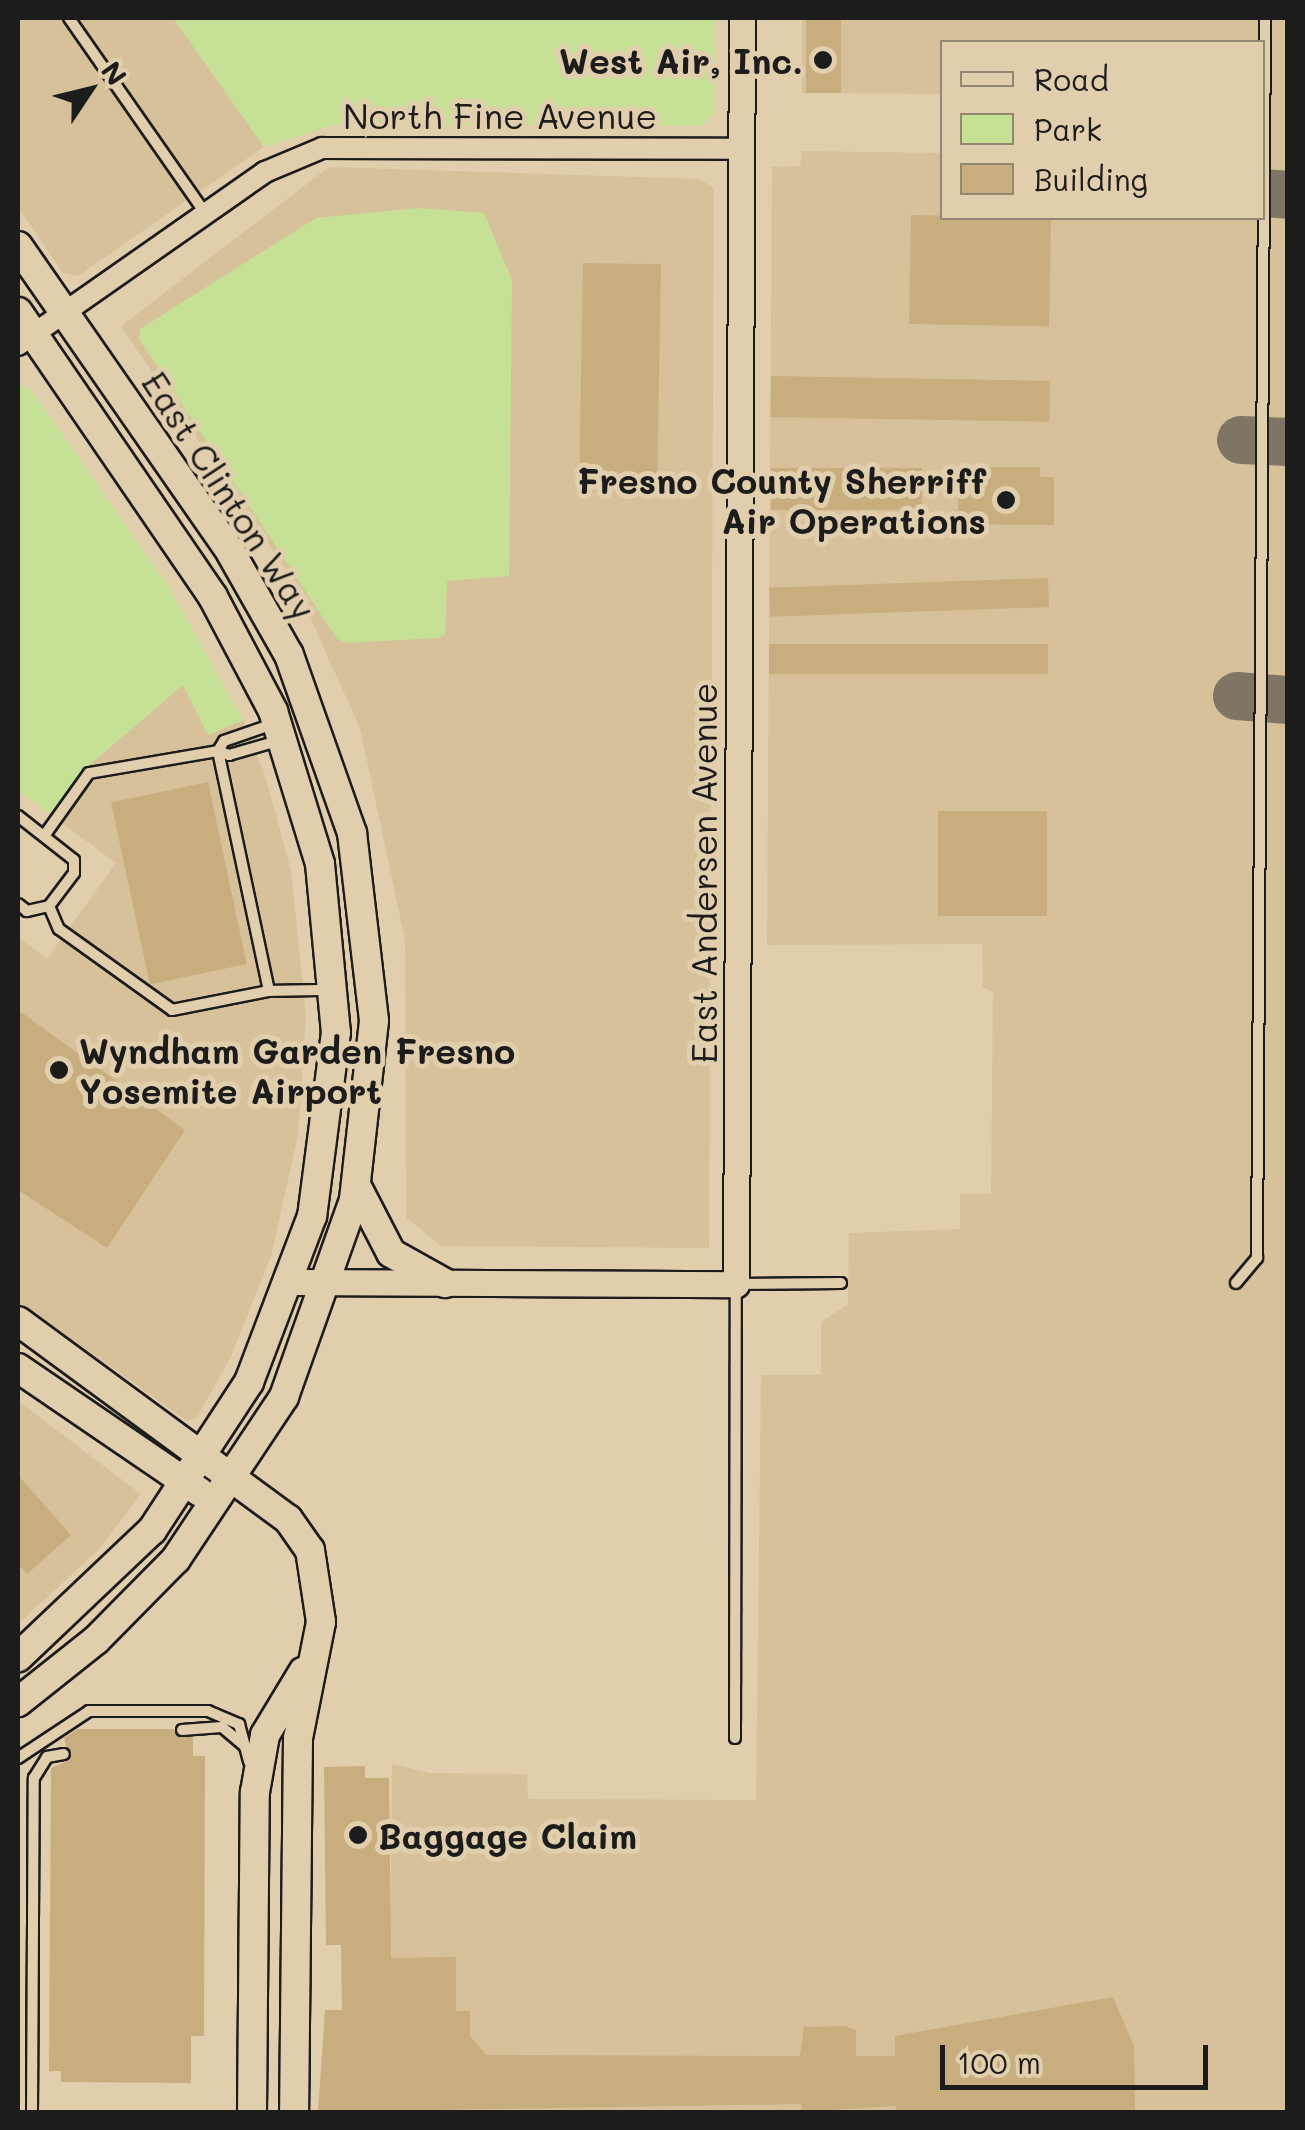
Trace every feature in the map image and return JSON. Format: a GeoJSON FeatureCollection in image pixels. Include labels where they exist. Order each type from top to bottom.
{"type":"FeatureCollection","features":[{"type":"Feature","properties":{"kind":"main road","name":"East Clinton Way"},"geometry":{"type":"LineString","coordinates":[[18,246],[230,553],[289,655],[334,768],[365,901],[372,1059],[357,1188],[330,1282],[284,1397],[217,1504],[136,1602],[18,1702]]}},
{"type":"Feature","properties":{"kind":"main road","name":"East Clinton Way"},"geometry":{"type":"LineString","coordinates":[[18,1657],[114,1572],[187,1483],[249,1382],[292,1282],[325,1148],[335,990],[320,864],[281,731],[212,596],[22,330]]}},
{"type":"Feature","properties":{"kind":"main road"},"geometry":{"type":"LineString","coordinates":[[281,731],[300,734],[316,758],[365,901]]}},
{"type":"Feature","properties":{"kind":"main road"},"geometry":{"type":"LineString","coordinates":[[357,1188],[391,1254],[445,1283]]}},
{"type":"Feature","properties":{"kind":"main road"},"geometry":{"type":"LineString","coordinates":[[18,1321],[288,1519],[310,1550],[321,1585],[298,1738],[294,2112]]}},
{"type":"Feature","properties":{"kind":"main road"},"geometry":{"type":"LineString","coordinates":[[18,1368],[217,1504]]}},
{"type":"Feature","properties":{"kind":"main road"},"geometry":{"type":"LineString","coordinates":[[252,2112],[255,1792],[265,1735],[312,1660]]}},
{"type":"Feature","properties":{"kind":"street","name":"East Andersen Avenue"},"geometry":{"type":"LineString","coordinates":[[736,1284],[742,18]]}},
{"type":"Feature","properties":{"kind":"street","name":"North Fine Avenue"},"geometry":{"type":"LineString","coordinates":[[22,330],[64,312],[205,213],[294,157],[350,144],[741,149]]}},
{"type":"Feature","properties":{"kind":"street"},"geometry":{"type":"LineString","coordinates":[[292,1282],[736,1284]]}},
{"type":"Feature","properties":{"kind":"lane"},"geometry":{"type":"LineString","coordinates":[[70,18],[205,213]]}},
{"type":"Feature","properties":{"kind":"lane"},"geometry":{"type":"LineString","coordinates":[[1236,1282],[1257,1258],[1264,220]]}},
{"type":"Feature","properties":{"kind":"lane"},"geometry":{"type":"LineString","coordinates":[[269,991],[218,751],[224,741],[281,731]]}},
{"type":"Feature","properties":{"kind":"lane"},"geometry":{"type":"LineString","coordinates":[[44,836],[89,773],[218,751],[229,755],[281,731]]}},
{"type":"Feature","properties":{"kind":"lane"},"geometry":{"type":"LineString","coordinates":[[18,816],[74,860],[74,872],[49,906],[27,912],[18,904]]}},
{"type":"Feature","properties":{"kind":"lane"},"geometry":{"type":"LineString","coordinates":[[49,906],[59,928],[172,1010],[269,991],[335,990]]}},
{"type":"Feature","properties":{"kind":"lane"},"geometry":{"type":"LineString","coordinates":[[735,1738],[736,1284],[841,1283]]}},
{"type":"Feature","properties":{"kind":"lane"},"geometry":{"type":"LineString","coordinates":[[18,1758],[97,1710],[218,1712],[239,1724],[249,1750],[255,1792]]}},
{"type":"Feature","properties":{"kind":"lane"},"geometry":{"type":"LineString","coordinates":[[182,1730],[222,1727],[249,1750]]}},
{"type":"Feature","properties":{"kind":"lane"},"geometry":{"type":"LineString","coordinates":[[32,2112],[34,1778],[47,1757],[64,1754]]}},
{"type":"Feature","properties":{"kind":"shaded area"},"geometry":{"type":"Polygon","coordinates":[[[18,18],[175,18],[264,147],[78,276],[63,273],[18,207],[18,18]]]}},
{"type":"Feature","properties":{"kind":"shaded area"},"geometry":{"type":"Polygon","coordinates":[[[802,18],[1287,18],[1287,2112],[388,2112],[392,1764],[430,1773],[527,1774],[528,1799],[756,1800],[761,1375],[821,1375],[821,1322],[848,1304],[849,1233],[960,1229],[960,1194],[991,1194],[993,991],[983,988],[982,944],[767,945],[772,167],[800,166],[802,151],[940,153],[940,220],[1265,220],[1265,40],[940,40],[940,94],[802,93],[802,18]]]}},
{"type":"Feature","properties":{"kind":"shaded area"},"geometry":{"type":"Polygon","coordinates":[[[329,167],[700,179],[714,189],[709,1248],[441,1246],[406,1217],[405,940],[360,728],[293,580],[121,326],[329,167]]]}},
{"type":"Feature","properties":{"kind":"shaded area"},"geometry":{"type":"Polygon","coordinates":[[[184,684],[208,735],[243,720],[264,772],[291,870],[306,1016],[298,1135],[271,1256],[231,1356],[197,1418],[187,1421],[18,1301],[18,937],[47,959],[116,863],[50,814],[80,773],[184,684]]]}},
{"type":"Feature","properties":{"kind":"shaded area"},"geometry":{"type":"Polygon","coordinates":[[[18,1401],[141,1494],[101,1547],[18,1624],[18,1401]]]}},
{"type":"Feature","properties":{"kind":"green space"},"geometry":{"type":"Polygon","coordinates":[[[173,18],[716,18],[716,110],[702,126],[334,125],[264,147],[173,18]]]}},
{"type":"Feature","properties":{"kind":"green space"},"geometry":{"type":"Polygon","coordinates":[[[417,208],[484,213],[512,280],[509,576],[447,581],[445,635],[348,643],[337,639],[139,339],[140,329],[316,218],[417,208]]]}},
{"type":"Feature","properties":{"kind":"green space"},"geometry":{"type":"Polygon","coordinates":[[[18,386],[30,388],[169,587],[243,720],[208,735],[183,685],[80,773],[50,814],[18,790],[18,386]]]}},
{"type":"Feature","properties":{"kind":"building"},"geometry":{"type":"Polygon","coordinates":[[[806,18],[841,18],[841,93],[806,93],[806,18]]]}},
{"type":"Feature","properties":{"kind":"building"},"geometry":{"type":"Polygon","coordinates":[[[911,215],[940,216],[940,220],[1051,220],[1049,326],[909,324],[911,215]]]}},
{"type":"Feature","properties":{"kind":"building"},"geometry":{"type":"Polygon","coordinates":[[[583,263],[661,264],[657,489],[579,488],[583,263]]]}},
{"type":"Feature","properties":{"kind":"building"},"geometry":{"type":"Polygon","coordinates":[[[771,376],[1050,381],[1049,422],[770,417],[771,376]]]}},
{"type":"Feature","properties":{"kind":"building","name":"Fresno County Sherriff Air Operations"},"geometry":{"type":"Polygon","coordinates":[[[958,467],[1040,467],[1040,477],[1054,477],[1054,525],[958,524],[958,467]]]}},
{"type":"Feature","properties":{"kind":"building"},"geometry":{"type":"Polygon","coordinates":[[[771,468],[922,468],[922,510],[771,510],[771,468]]]}},
{"type":"Feature","properties":{"kind":"building"},"geometry":{"type":"Polygon","coordinates":[[[1048,578],[1049,607],[770,617],[769,588],[1048,578]]]}},
{"type":"Feature","properties":{"kind":"building"},"geometry":{"type":"Polygon","coordinates":[[[769,644],[1048,644],[1048,674],[769,674],[769,644]]]}},
{"type":"Feature","properties":{"kind":"building"},"geometry":{"type":"Polygon","coordinates":[[[208,782],[247,964],[150,985],[111,803],[208,782]]]}},
{"type":"Feature","properties":{"kind":"building"},"geometry":{"type":"Polygon","coordinates":[[[938,811],[1047,811],[1047,916],[938,916],[938,811]]]}},
{"type":"Feature","properties":{"kind":"building","name":"Wyndham Garden Fresno Yosemite Airport"},"geometry":{"type":"Polygon","coordinates":[[[18,1010],[185,1130],[107,1248],[18,1190],[18,1010]]]}},
{"type":"Feature","properties":{"kind":"building"},"geometry":{"type":"Polygon","coordinates":[[[18,1475],[71,1535],[27,1574],[18,1564],[18,1475]]]}},
{"type":"Feature","properties":{"kind":"building"},"geometry":{"type":"Polygon","coordinates":[[[78,1729],[173,1729],[193,1738],[193,1756],[205,1756],[204,2036],[191,2036],[191,2083],[61,2082],[61,2071],[49,2071],[51,1768],[70,1760],[64,1738],[78,1729]]]}},
{"type":"Feature","properties":{"kind":"building"},"geometry":{"type":"Polygon","coordinates":[[[365,1766],[365,1778],[389,1778],[391,1958],[456,1957],[456,2011],[470,2011],[470,2036],[486,2055],[800,2056],[804,2027],[845,2026],[856,2030],[856,2056],[895,2056],[895,2036],[1113,1997],[1134,2046],[1135,2112],[896,2112],[896,2106],[802,2112],[801,2104],[318,2112],[325,2010],[342,2010],[341,1945],[326,1945],[324,1767],[365,1766]]]}},
{"type":"Feature","properties":{"kind":"taxiway"},"geometry":{"type":"LineString","coordinates":[[1265,193],[1288,195]]}},
{"type":"Feature","properties":{"kind":"taxiway"},"geometry":{"type":"LineString","coordinates":[[1241,440],[1288,442]]}},
{"type":"Feature","properties":{"kind":"taxiway"},"geometry":{"type":"LineString","coordinates":[[1237,696],[1288,700]]}},
{"type":"Feature","properties":{"kind":"place","name":"West Air, Inc."},"geometry":{"type":"Point","coordinates":[823,60]}},
{"type":"Feature","properties":{"kind":"place","name":"Fresno County Sherriff Air Operations"},"geometry":{"type":"Point","coordinates":[1006,500]}},
{"type":"Feature","properties":{"kind":"place","name":"Wyndham Garden Fresno Yosemite Airport"},"geometry":{"type":"Point","coordinates":[59,1070]}},
{"type":"Feature","properties":{"kind":"place","name":"Baggage Claim"},"geometry":{"type":"Point","coordinates":[358,1835]}}]}
